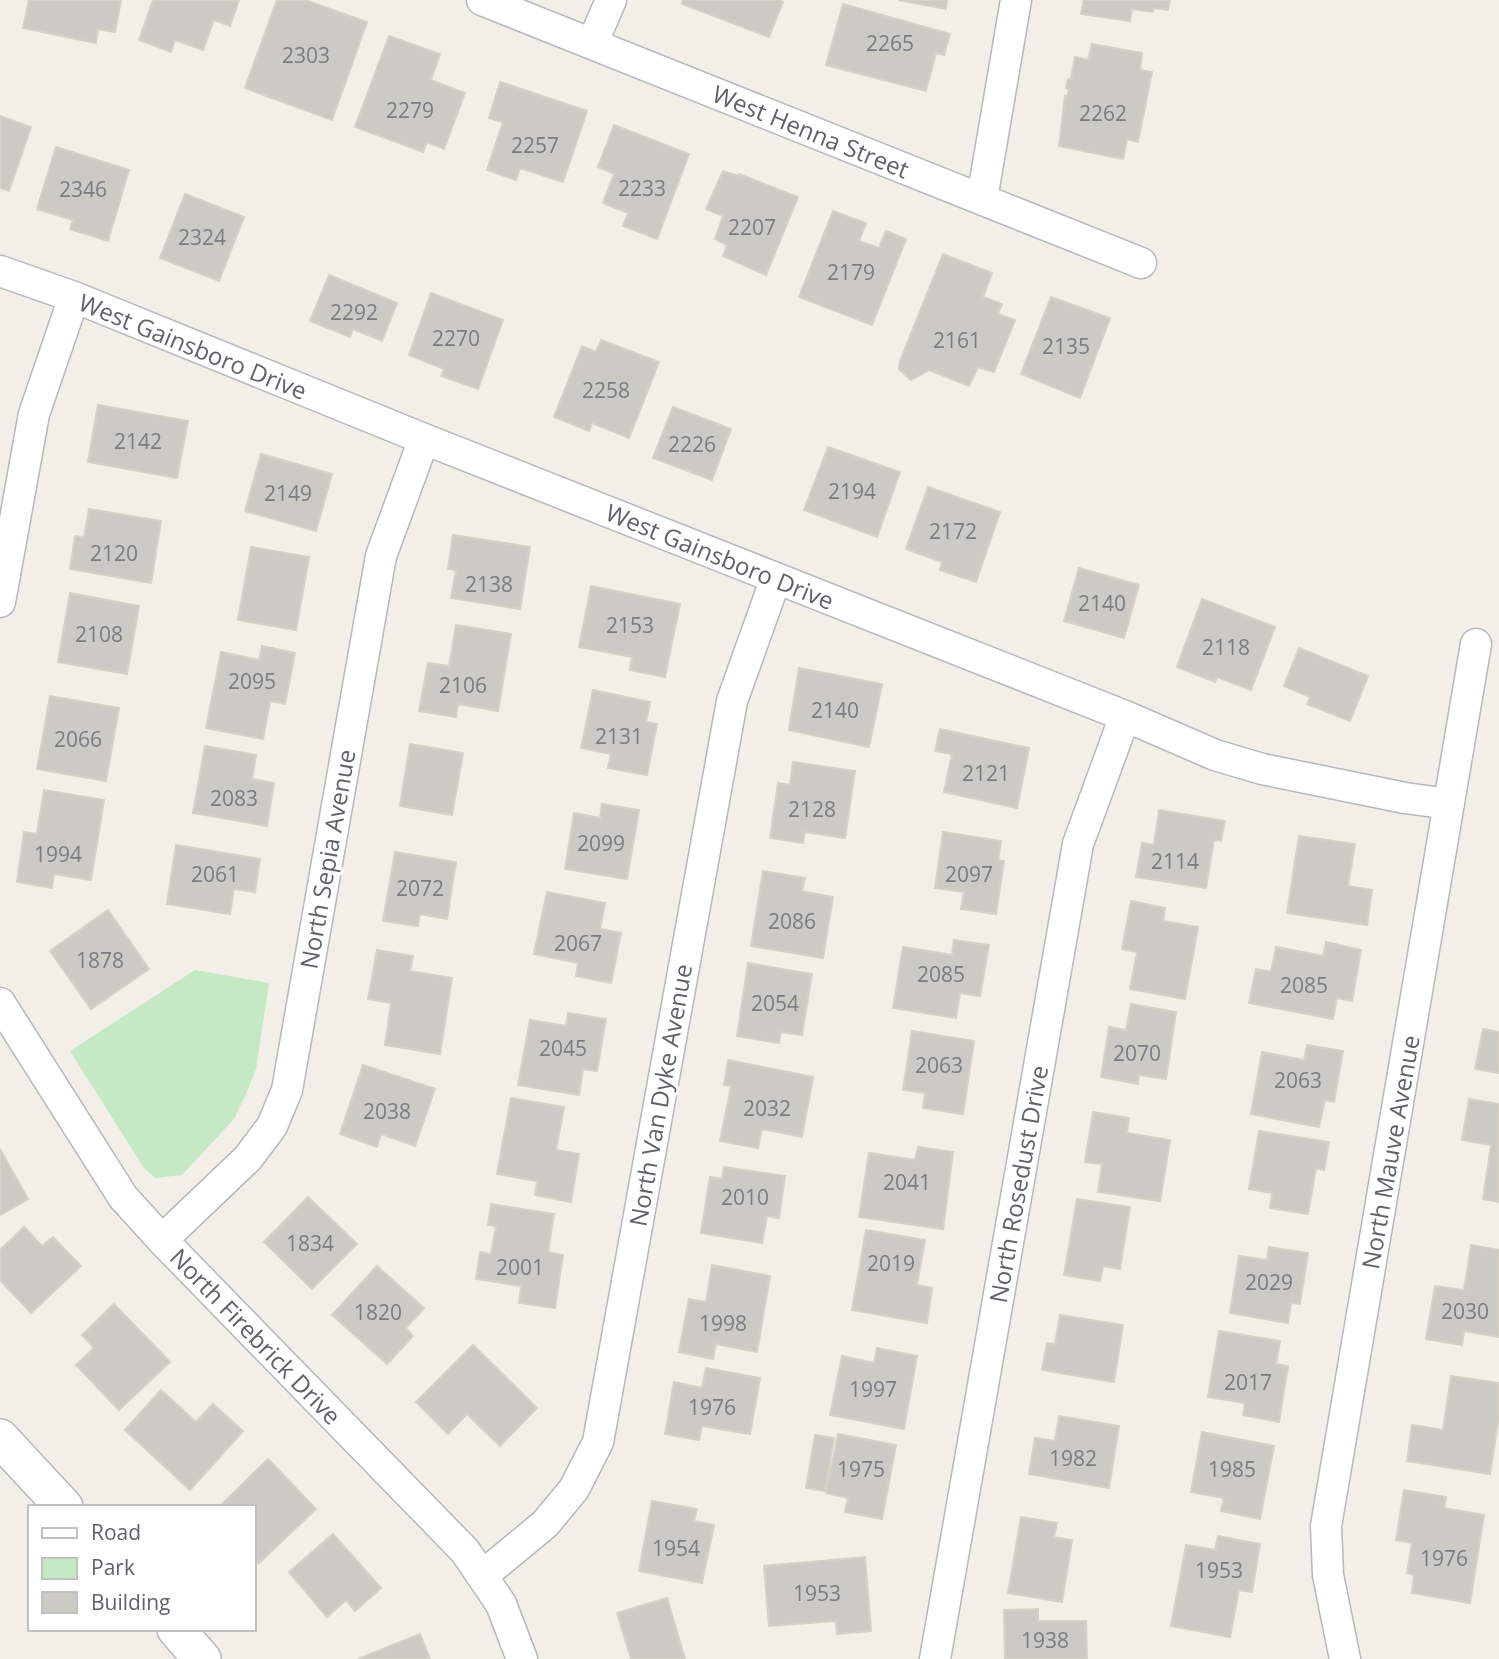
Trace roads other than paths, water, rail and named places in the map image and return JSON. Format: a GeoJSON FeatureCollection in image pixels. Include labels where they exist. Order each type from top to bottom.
{"type":"FeatureCollection","features":[{"type":"Feature","properties":{"kind":"street","name":"West Henna Street"},"geometry":{"type":"LineString","coordinates":[[482,0],[1141,263]]}},
{"type":"Feature","properties":{"kind":"street"},"geometry":{"type":"LineString","coordinates":[[592,44],[611,0]]}},
{"type":"Feature","properties":{"kind":"street"},"geometry":{"type":"LineString","coordinates":[[982,199],[1016,0]]}},
{"type":"Feature","properties":{"kind":"street","name":"West Gainsboro Drive"},"geometry":{"type":"LineString","coordinates":[[0,271],[74,298],[1125,716],[1215,755],[1262,769],[1405,798],[1450,804]]}},
{"type":"Feature","properties":{"kind":"street"},"geometry":{"type":"LineString","coordinates":[[0,602],[34,414],[74,298]]}},
{"type":"Feature","properties":{"kind":"street","name":"North Sepia Avenue"},"geometry":{"type":"LineString","coordinates":[[162,1240],[248,1158],[272,1126],[287,1090],[381,556],[424,439]]}},
{"type":"Feature","properties":{"kind":"street","name":"North Van Dyke Avenue"},"geometry":{"type":"LineString","coordinates":[[482,1576],[545,1524],[574,1489],[597,1442],[732,701],[776,578]]}},
{"type":"Feature","properties":{"kind":"street","name":"North Mauve Avenue"},"geometry":{"type":"LineString","coordinates":[[1345,1659],[1328,1575],[1326,1527],[1476,644]]}},
{"type":"Feature","properties":{"kind":"street","name":"North Rosedust Drive"},"geometry":{"type":"LineString","coordinates":[[935,1659],[1078,844],[1125,716]]}},
{"type":"Feature","properties":{"kind":"street","name":"North Firebrick Drive"},"geometry":{"type":"LineString","coordinates":[[0,1003],[123,1197],[466,1551],[501,1604],[522,1659]]}},
{"type":"Feature","properties":{"kind":"street"},"geometry":{"type":"LineString","coordinates":[[0,1438],[62,1505]]}},
{"type":"Feature","properties":{"kind":"street"},"geometry":{"type":"LineString","coordinates":[[178,1631],[202,1659]]}}]}
